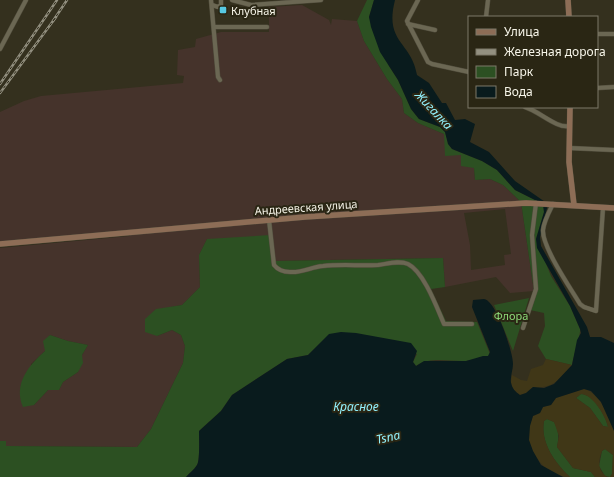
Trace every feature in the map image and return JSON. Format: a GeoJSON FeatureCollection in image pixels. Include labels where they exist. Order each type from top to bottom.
{"type":"FeatureCollection","features":[{"type":"Feature","properties":{"kind":"street"},"geometry":{"type":"LineString","coordinates":[[0,49],[26,0]]}},
{"type":"Feature","properties":{"kind":"street"},"geometry":{"type":"LineString","coordinates":[[211,0],[215,28],[218,77],[220,80]]}},
{"type":"Feature","properties":{"kind":"street"},"geometry":{"type":"LineString","coordinates":[[212,5],[218,7],[221,5],[221,0]]}},
{"type":"Feature","properties":{"kind":"street"},"geometry":{"type":"LineString","coordinates":[[232,0],[251,2],[321,0]]}},
{"type":"Feature","properties":{"kind":"street"},"geometry":{"type":"LineString","coordinates":[[418,0],[407,19],[408,24],[430,64],[468,72]]}},
{"type":"Feature","properties":{"kind":"street"},"geometry":{"type":"LineString","coordinates":[[486,16],[488,0]]}},
{"type":"Feature","properties":{"kind":"street"},"geometry":{"type":"LineString","coordinates":[[568,0],[569,16]]}},
{"type":"Feature","properties":{"kind":"street"},"geometry":{"type":"LineString","coordinates":[[408,24],[435,30]]}},
{"type":"Feature","properties":{"kind":"street"},"geometry":{"type":"LineString","coordinates":[[215,28],[267,27]]}},
{"type":"Feature","properties":{"kind":"street"},"geometry":{"type":"LineString","coordinates":[[598,34],[614,34]]}},
{"type":"Feature","properties":{"kind":"street"},"geometry":{"type":"LineString","coordinates":[[598,88],[614,87]]}},
{"type":"Feature","properties":{"kind":"street"},"geometry":{"type":"LineString","coordinates":[[528,108],[534,110],[561,127],[569,126]]}},
{"type":"Feature","properties":{"kind":"street"},"geometry":{"type":"LineString","coordinates":[[570,108],[570,175],[574,205]]}},
{"type":"Feature","properties":{"kind":"street"},"geometry":{"type":"LineString","coordinates":[[569,148],[614,150]]}},
{"type":"Feature","properties":{"kind":"street"},"geometry":{"type":"LineString","coordinates":[[523,328],[536,289],[532,235],[538,203]]}},
{"type":"Feature","properties":{"kind":"street","name":"Андреевская улица"},"geometry":{"type":"LineString","coordinates":[[0,244],[269,220],[538,203],[614,208]]}},
{"type":"Feature","properties":{"kind":"street"},"geometry":{"type":"LineString","coordinates":[[551,204],[543,230],[547,245],[556,264],[580,304],[584,308],[596,311],[603,208]]}},
{"type":"Feature","properties":{"kind":"street"},"geometry":{"type":"LineString","coordinates":[[269,220],[274,265],[279,270],[290,272],[304,271],[322,266],[378,265],[401,262],[408,264],[415,269],[428,289],[444,324],[472,324]]}},
{"type":"Feature","properties":{"kind":"shaded area"},"geometry":{"type":"Polygon","coordinates":[[[302,5],[329,20],[331,25],[332,19],[357,21],[364,41],[387,79],[402,99],[404,113],[418,123],[444,134],[474,168],[475,180],[490,179],[503,185],[521,202],[534,291],[510,293],[496,277],[445,287],[443,258],[273,261],[207,239],[199,255],[200,287],[182,305],[171,307],[157,336],[172,330],[181,335],[185,346],[183,363],[151,429],[137,447],[5,446],[5,441],[0,441],[0,248],[130,236],[129,231],[0,242],[0,112],[24,101],[41,96],[183,83],[184,76],[177,75],[178,50],[195,47],[196,39],[221,32],[269,32],[269,7],[302,5]],[[505,209],[464,213],[470,245],[471,270],[505,265],[504,255],[511,254],[505,209]],[[50,335],[45,351],[31,364],[34,405],[48,390],[59,390],[63,382],[78,372],[82,355],[88,345],[68,341],[50,335]]]}},
{"type":"Feature","properties":{"kind":"green space"},"geometry":{"type":"Polygon","coordinates":[[[367,0],[374,0],[369,17],[389,66],[398,80],[411,109],[419,119],[440,127],[445,132],[448,144],[452,149],[482,161],[497,170],[515,190],[543,204],[544,212],[536,239],[551,276],[570,306],[580,329],[572,365],[546,359],[538,346],[545,326],[544,313],[530,310],[534,291],[521,202],[503,185],[490,179],[475,180],[474,168],[461,166],[461,155],[445,156],[444,134],[418,123],[404,113],[402,99],[387,79],[364,41],[357,21],[367,0]]]}},
{"type":"Feature","properties":{"kind":"green space"},"geometry":{"type":"Polygon","coordinates":[[[271,235],[273,261],[443,258],[445,287],[431,289],[446,321],[477,322],[490,354],[488,356],[469,361],[434,360],[416,366],[413,362],[417,354],[330,334],[308,355],[287,359],[232,395],[221,411],[199,431],[198,463],[186,477],[0,477],[0,441],[6,441],[6,446],[137,447],[151,429],[183,363],[185,346],[181,335],[172,330],[157,336],[145,332],[145,319],[156,309],[182,305],[200,287],[199,255],[207,239],[271,235]]]}},
{"type":"Feature","properties":{"kind":"green space","name":"Флора"},"geometry":{"type":"Polygon","coordinates":[[[529,298],[513,351],[494,305],[529,298]]]}},
{"type":"Feature","properties":{"kind":"green space"},"geometry":{"type":"Polygon","coordinates":[[[50,335],[68,341],[88,345],[82,355],[83,363],[78,372],[63,382],[59,390],[48,390],[34,405],[23,407],[20,399],[21,383],[33,362],[45,351],[43,341],[50,335]]]}},
{"type":"Feature","properties":{"kind":"green space"},"geometry":{"type":"Polygon","coordinates":[[[581,394],[586,395],[598,406],[605,417],[608,427],[603,426],[590,408],[576,398],[581,394]]]}},
{"type":"Feature","properties":{"kind":"green space"},"geometry":{"type":"Polygon","coordinates":[[[547,419],[554,422],[558,434],[557,447],[573,468],[591,472],[595,477],[570,477],[554,459],[544,437],[544,421],[547,419]]]}},
{"type":"Feature","properties":{"kind":"green space"},"geometry":{"type":"Polygon","coordinates":[[[605,449],[613,455],[612,474],[610,477],[605,476],[599,466],[602,451],[605,449]]]}},
{"type":"Feature","properties":{"kind":"sand"},"geometry":{"type":"Polygon","coordinates":[[[546,359],[572,365],[556,382],[551,385],[533,387],[526,393],[520,395],[513,389],[511,382],[512,375],[521,380],[527,381],[531,369],[543,365],[546,359]]]}},
{"type":"Feature","properties":{"kind":"sand"},"geometry":{"type":"Polygon","coordinates":[[[584,389],[594,395],[603,405],[614,430],[614,477],[610,477],[612,474],[613,455],[605,449],[602,451],[599,465],[601,471],[607,477],[595,477],[591,472],[573,468],[557,447],[559,436],[554,422],[547,419],[544,421],[544,437],[554,459],[570,477],[550,471],[539,461],[531,448],[529,441],[528,435],[530,425],[533,416],[540,413],[543,407],[551,405],[556,398],[584,389]],[[581,394],[576,398],[590,408],[603,426],[608,427],[607,422],[598,406],[585,395],[581,394]]]}},
{"type":"Feature","properties":{"kind":"water","name":"Красное"},"geometry":{"type":"Polygon","coordinates":[[[374,0],[395,0],[393,25],[396,34],[414,64],[417,75],[429,83],[442,103],[446,103],[455,120],[465,119],[475,124],[470,142],[489,152],[515,181],[548,204],[540,237],[541,246],[587,327],[590,337],[601,337],[614,343],[614,431],[601,402],[591,391],[584,389],[556,398],[551,405],[543,407],[540,413],[533,416],[530,426],[529,440],[533,451],[541,465],[563,477],[186,477],[198,463],[199,431],[221,411],[232,395],[287,359],[308,355],[329,334],[341,332],[356,333],[411,343],[417,351],[413,362],[416,366],[424,361],[466,361],[488,356],[490,352],[472,307],[473,300],[484,299],[494,308],[507,338],[513,364],[511,383],[512,387],[518,394],[520,395],[526,393],[533,387],[544,388],[554,384],[572,365],[577,340],[581,333],[570,306],[537,248],[536,239],[544,212],[543,204],[515,190],[497,170],[482,161],[452,149],[448,144],[445,132],[440,127],[419,119],[411,109],[398,80],[380,52],[369,17],[374,0]]]}},
{"type":"Feature","properties":{"kind":"railway"},"geometry":{"type":"LineString","coordinates":[[0,84],[57,0]]}},
{"type":"Feature","properties":{"kind":"railway"},"geometry":{"type":"LineString","coordinates":[[53,21],[67,0]]}},
{"type":"Feature","properties":{"kind":"railway"},"geometry":{"type":"LineString","coordinates":[[0,93],[56,17]]}},
{"type":"Feature","properties":{"kind":"place","name":"Клубная"},"geometry":{"type":"Point","coordinates":[223,10]}},
{"type":"Feature","properties":{"kind":"water label","name":"Жигалка"},"geometry":{"type":"Point","coordinates":[434,110]}},
{"type":"Feature","properties":{"kind":"water label","name":"Tsna"},"geometry":{"type":"Point","coordinates":[388,437]}}]}
